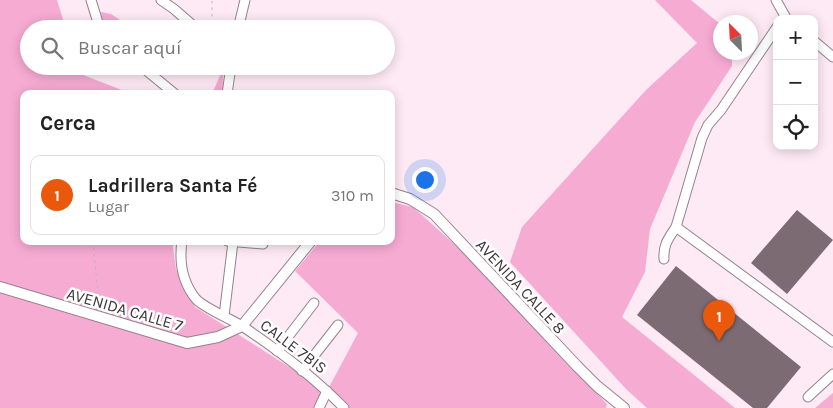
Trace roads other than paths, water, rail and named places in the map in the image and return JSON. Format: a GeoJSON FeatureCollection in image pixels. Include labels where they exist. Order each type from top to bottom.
{"type":"FeatureCollection","features":[{"type":"Feature","properties":{"kind":"main road","name":"AVENIDA CALLE 8"},"geometry":{"type":"LineString","coordinates":[[395,194],[410,199],[434,214],[577,366],[597,386],[624,408]]}},
{"type":"Feature","properties":{"kind":"main road"},"geometry":{"type":"LineString","coordinates":[[242,326],[308,245]]}},
{"type":"Feature","properties":{"kind":"main road","name":"AVENIDA CALLE 7"},"geometry":{"type":"LineString","coordinates":[[0,287],[187,343],[218,337],[242,326]]}},
{"type":"Feature","properties":{"kind":"street"},"geometry":{"type":"LineString","coordinates":[[92,0],[98,20]]}},
{"type":"Feature","properties":{"kind":"street"},"geometry":{"type":"LineString","coordinates":[[161,0],[187,20]]}},
{"type":"Feature","properties":{"kind":"street"},"geometry":{"type":"LineString","coordinates":[[240,20],[245,0]]}},
{"type":"Feature","properties":{"kind":"street"},"geometry":{"type":"LineString","coordinates":[[776,0],[784,15]]}},
{"type":"Feature","properties":{"kind":"street"},"geometry":{"type":"LineString","coordinates":[[664,259],[663,248],[676,227],[705,132],[773,32]]}},
{"type":"Feature","properties":{"kind":"street"},"geometry":{"type":"LineString","coordinates":[[818,44],[831,52]]}},
{"type":"Feature","properties":{"kind":"street"},"geometry":{"type":"LineString","coordinates":[[152,75],[170,90]]}},
{"type":"Feature","properties":{"kind":"street"},"geometry":{"type":"LineString","coordinates":[[228,90],[230,75]]}},
{"type":"Feature","properties":{"kind":"street"},"geometry":{"type":"LineString","coordinates":[[676,227],[833,342]]}},
{"type":"Feature","properties":{"kind":"street","name":"CALLE 7BIS"},"geometry":{"type":"LineString","coordinates":[[181,245],[179,257],[182,270],[197,301],[242,326],[277,351],[328,391],[344,408]]}},
{"type":"Feature","properties":{"kind":"street"},"geometry":{"type":"LineString","coordinates":[[224,316],[232,245]]}},
{"type":"Feature","properties":{"kind":"street"},"geometry":{"type":"LineString","coordinates":[[277,351],[314,303]]}},
{"type":"Feature","properties":{"kind":"street"},"geometry":{"type":"LineString","coordinates":[[302,371],[338,325]]}},
{"type":"Feature","properties":{"kind":"street"},"geometry":{"type":"LineString","coordinates":[[808,397],[833,374]]}},
{"type":"Feature","properties":{"kind":"street"},"geometry":{"type":"LineString","coordinates":[[319,408],[328,391]]}},
{"type":"Feature","properties":{"kind":"place","name":"Ladrillera Santa Fé"},"geometry":{"type":"Point","coordinates":[719,341]}}]}
